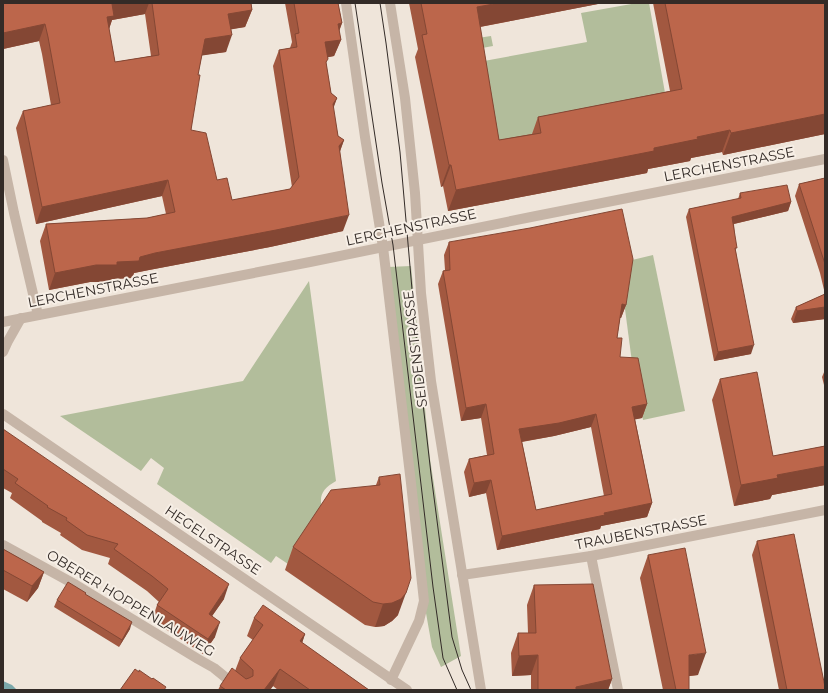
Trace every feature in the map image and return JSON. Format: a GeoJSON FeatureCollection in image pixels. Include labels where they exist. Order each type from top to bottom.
{"type":"FeatureCollection","features":[{"type":"Feature","properties":{"kind":"street","name":"SEIDENSTRASSE"},"geometry":{"type":"LineString","coordinates":[[346,3],[365,137],[383,247],[424,601],[420,621],[390,680]]}},
{"type":"Feature","properties":{"kind":"street","name":"SEIDENSTRASSE"},"geometry":{"type":"LineString","coordinates":[[390,3],[405,98],[416,193],[421,293],[431,381],[481,690]]}},
{"type":"Feature","properties":{"kind":"street","name":"LERCHENSTRASSE"},"geometry":{"type":"LineString","coordinates":[[3,322],[825,159]]}},
{"type":"Feature","properties":{"kind":"street"},"geometry":{"type":"LineString","coordinates":[[3,160],[38,315]]}},
{"type":"Feature","properties":{"kind":"street"},"geometry":{"type":"LineString","coordinates":[[3,352],[21,318]]}},
{"type":"Feature","properties":{"kind":"street"},"geometry":{"type":"LineString","coordinates":[[3,404],[4,415]]}},
{"type":"Feature","properties":{"kind":"street","name":"HEGELSTRASSE"},"geometry":{"type":"LineString","coordinates":[[4,415],[390,680],[407,690]]}},
{"type":"Feature","properties":{"kind":"street","name":"TRAUBENSTRASSE"},"geometry":{"type":"LineString","coordinates":[[462,575],[592,556],[825,510]]}},
{"type":"Feature","properties":{"kind":"street","name":"OBERER HOPPENLAUWEG"},"geometry":{"type":"LineString","coordinates":[[3,545],[76,585],[206,663],[241,690]]}},
{"type":"Feature","properties":{"kind":"street"},"geometry":{"type":"LineString","coordinates":[[592,556],[618,690]]}},
{"type":"Feature","properties":{"kind":"green space"},"geometry":{"type":"Polygon","coordinates":[[[637,3],[649,3],[667,104],[494,161],[471,39],[491,36],[493,46],[482,48],[484,61],[587,42],[581,13],[637,3]]]}},
{"type":"Feature","properties":{"kind":"green space"},"geometry":{"type":"Polygon","coordinates":[[[653,255],[685,411],[643,420],[633,370],[625,309],[628,261],[653,255]]]}},
{"type":"Feature","properties":{"kind":"green space"},"geometry":{"type":"Polygon","coordinates":[[[411,266],[430,459],[461,656],[441,667],[432,647],[426,613],[388,267],[411,266]]]}},
{"type":"Feature","properties":{"kind":"green space"},"geometry":{"type":"Polygon","coordinates":[[[309,281],[336,481],[324,490],[321,497],[323,512],[288,564],[276,556],[271,563],[157,484],[164,468],[151,458],[141,471],[60,416],[243,381],[309,281]]]}},
{"type":"Feature","properties":{"kind":"water"},"geometry":{"type":"Polygon","coordinates":[[[3,681],[12,685],[17,690],[3,690],[3,681]]]}},
{"type":"Feature","properties":{"kind":"building"},"geometry":{"type":"Polygon","coordinates":[[[3,3],[117,3],[112,4],[114,16],[107,17],[115,62],[159,55],[152,3],[251,3],[252,10],[228,14],[232,35],[205,39],[198,75],[200,75],[191,130],[206,133],[217,180],[227,178],[232,200],[290,189],[299,177],[279,50],[297,47],[295,34],[299,33],[294,3],[338,3],[342,23],[338,24],[341,40],[325,42],[328,59],[326,62],[331,93],[337,98],[333,104],[338,136],[344,140],[339,146],[349,215],[155,253],[140,257],[139,261],[117,262],[117,265],[96,265],[55,273],[46,224],[147,218],[175,212],[168,180],[42,207],[23,111],[60,103],[48,37],[45,24],[3,33],[3,3]]]}},
{"type":"Feature","properties":{"kind":"building"},"geometry":{"type":"Polygon","coordinates":[[[421,3],[499,3],[477,7],[499,140],[541,133],[538,117],[682,89],[665,3],[825,3],[825,114],[731,133],[730,130],[697,137],[698,139],[654,148],[654,151],[456,190],[451,165],[449,165],[422,35],[427,34],[421,3]]]}},
{"type":"Feature","properties":{"kind":"building"},"geometry":{"type":"Polygon","coordinates":[[[825,178],[825,264],[799,184],[825,178]]]}},
{"type":"Feature","properties":{"kind":"building"},"geometry":{"type":"Polygon","coordinates":[[[787,185],[791,202],[732,217],[737,248],[735,248],[754,345],[718,352],[689,209],[741,198],[740,193],[787,185]]]}},
{"type":"Feature","properties":{"kind":"building"},"geometry":{"type":"Polygon","coordinates":[[[622,209],[633,259],[626,305],[622,304],[617,338],[622,338],[620,357],[638,358],[647,404],[632,407],[652,503],[604,513],[605,515],[502,536],[491,480],[474,483],[469,459],[494,454],[486,404],[466,408],[443,271],[450,270],[449,242],[530,228],[622,209]],[[596,414],[559,423],[519,429],[536,510],[612,494],[596,414]]]}},
{"type":"Feature","properties":{"kind":"building"},"geometry":{"type":"Polygon","coordinates":[[[825,294],[825,307],[797,311],[796,307],[825,294]]]}},
{"type":"Feature","properties":{"kind":"building"},"geometry":{"type":"Polygon","coordinates":[[[757,372],[773,456],[825,446],[825,466],[777,475],[778,478],[741,485],[720,379],[757,372]]]}},
{"type":"Feature","properties":{"kind":"building"},"geometry":{"type":"Polygon","coordinates":[[[3,429],[229,584],[209,614],[220,622],[208,639],[157,605],[168,589],[114,549],[118,544],[87,535],[66,520],[67,518],[47,507],[48,506],[15,483],[18,479],[3,469],[3,429]]]}},
{"type":"Feature","properties":{"kind":"building"},"geometry":{"type":"Polygon","coordinates":[[[400,474],[411,578],[406,593],[401,599],[392,603],[383,604],[373,602],[293,547],[331,490],[380,485],[379,477],[400,474]]]}},
{"type":"Feature","properties":{"kind":"building"},"geometry":{"type":"Polygon","coordinates":[[[794,534],[825,690],[787,690],[757,541],[794,534]]]}},
{"type":"Feature","properties":{"kind":"building"},"geometry":{"type":"Polygon","coordinates":[[[685,548],[706,653],[689,655],[689,690],[676,690],[648,555],[685,548]]]}},
{"type":"Feature","properties":{"kind":"building"},"geometry":{"type":"Polygon","coordinates":[[[3,549],[44,572],[32,586],[3,570],[3,549]]]}},
{"type":"Feature","properties":{"kind":"building"},"geometry":{"type":"Polygon","coordinates":[[[68,582],[132,622],[122,640],[57,600],[68,582]]]}},
{"type":"Feature","properties":{"kind":"building"},"geometry":{"type":"Polygon","coordinates":[[[593,584],[612,679],[576,687],[576,690],[538,690],[538,655],[519,656],[518,633],[536,633],[534,585],[593,584]]]}},
{"type":"Feature","properties":{"kind":"building"},"geometry":{"type":"Polygon","coordinates":[[[263,605],[305,634],[300,641],[369,690],[310,690],[280,669],[264,690],[226,690],[220,686],[232,668],[246,679],[253,676],[253,670],[240,658],[263,625],[254,618],[263,605]]]}},
{"type":"Feature","properties":{"kind":"building"},"geometry":{"type":"Polygon","coordinates":[[[135,669],[152,679],[153,678],[166,687],[164,690],[120,690],[135,669]]]}},
{"type":"Feature","properties":{"kind":"tram line"},"geometry":{"type":"LineString","coordinates":[[355,3],[382,183],[393,245],[433,587],[443,658],[457,690]]}},
{"type":"Feature","properties":{"kind":"tram line"},"geometry":{"type":"LineString","coordinates":[[380,3],[400,152],[419,369],[452,637],[462,670],[471,690]]}}]}
